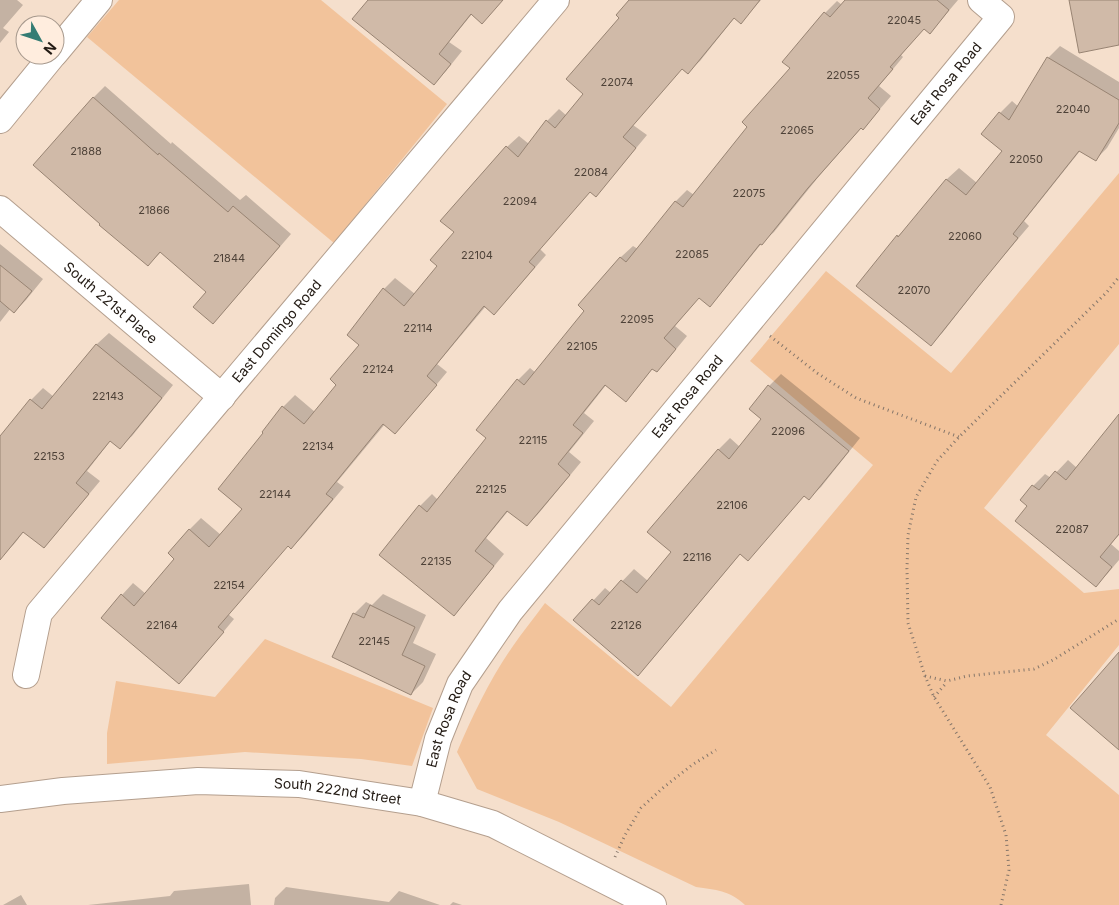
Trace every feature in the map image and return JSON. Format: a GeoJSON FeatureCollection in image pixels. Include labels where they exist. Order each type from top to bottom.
{"type":"FeatureCollection","features":[{"type":"Feature","properties":{"kind":"street"},"geometry":{"type":"LineString","coordinates":[[65,41],[99,0]]}},
{"type":"Feature","properties":{"kind":"street","name":"East Domingo Road"},"geometry":{"type":"LineString","coordinates":[[26,675],[39,613],[556,0]]}},
{"type":"Feature","properties":{"kind":"street","name":"East Rosa Road"},"geometry":{"type":"LineString","coordinates":[[422,803],[438,739],[460,684],[510,611],[1001,17],[981,0]]}},
{"type":"Feature","properties":{"kind":"street"},"geometry":{"type":"LineString","coordinates":[[0,120],[45,65]]}},
{"type":"Feature","properties":{"kind":"street","name":"South 221st Place"},"geometry":{"type":"LineString","coordinates":[[0,209],[222,397]]}},
{"type":"Feature","properties":{"kind":"street","name":"South 222nd Street"},"geometry":{"type":"LineString","coordinates":[[0,798],[63,791],[198,781],[299,784],[422,803],[493,824],[653,905]]}},
{"type":"Feature","properties":{"kind":"path"},"geometry":{"type":"LineString","coordinates":[[1001,905],[1009,870],[1006,835],[990,787],[934,697],[925,676],[908,623],[908,535],[916,497],[937,461],[959,437],[1107,292],[1119,277]]}},
{"type":"Feature","properties":{"kind":"path"},"geometry":{"type":"LineString","coordinates":[[750,320],[817,373],[856,398],[959,437]]}},
{"type":"Feature","properties":{"kind":"path"},"geometry":{"type":"LineString","coordinates":[[925,676],[947,681],[967,676],[1034,669],[1053,660],[1119,619]]}},
{"type":"Feature","properties":{"kind":"path"},"geometry":{"type":"LineString","coordinates":[[934,697],[947,681]]}},
{"type":"Feature","properties":{"kind":"path"},"geometry":{"type":"LineString","coordinates":[[604,880],[625,835],[641,808],[692,765],[716,750]]}},
{"type":"Feature","properties":{"kind":"shaded area"},"geometry":{"type":"Polygon","coordinates":[[[119,0],[321,0],[447,104],[334,243],[87,37],[119,0]]]}},
{"type":"Feature","properties":{"kind":"shaded area"},"geometry":{"type":"Polygon","coordinates":[[[1119,173],[1119,344],[984,508],[1084,593],[1119,589],[1119,645],[1046,735],[1119,795],[1119,905],[745,905],[733,896],[716,890],[696,887],[559,822],[477,789],[457,752],[489,684],[517,640],[545,603],[671,707],[873,465],[750,361],[826,271],[951,373],[1119,173]]]}},
{"type":"Feature","properties":{"kind":"shaded area"},"geometry":{"type":"Polygon","coordinates":[[[265,639],[433,708],[412,766],[361,759],[245,752],[107,764],[107,733],[116,681],[215,697],[265,639]]]}},
{"type":"Feature","properties":{"kind":"building"},"geometry":{"type":"Polygon","coordinates":[[[368,0],[503,0],[482,24],[471,14],[439,54],[451,64],[434,85],[352,19],[368,0]]]}},
{"type":"Feature","properties":{"kind":"building"},"geometry":{"type":"Polygon","coordinates":[[[629,0],[760,0],[741,24],[734,18],[688,74],[682,69],[623,137],[636,148],[596,197],[590,192],[529,262],[535,267],[494,315],[484,306],[427,376],[437,385],[395,434],[383,424],[326,494],[333,499],[291,549],[288,546],[218,627],[224,632],[179,684],[101,618],[121,594],[134,606],[174,559],[168,553],[189,529],[209,547],[242,509],[218,489],[282,406],[304,424],[336,385],[330,379],[359,345],[347,335],[383,288],[404,306],[437,266],[430,260],[454,232],[440,221],[506,146],[518,157],[546,120],[555,128],[583,94],[566,79],[619,18],[616,15],[629,0]]]}},
{"type":"Feature","properties":{"kind":"building"},"geometry":{"type":"Polygon","coordinates":[[[845,0],[937,0],[949,10],[930,34],[924,29],[890,67],[893,69],[868,98],[880,109],[863,130],[861,128],[808,188],[710,307],[699,298],[664,338],[676,349],[657,372],[652,369],[626,402],[605,385],[573,425],[583,433],[558,464],[570,475],[527,526],[507,511],[475,551],[494,566],[454,616],[379,555],[419,505],[427,512],[486,438],[476,430],[517,379],[524,385],[584,311],[578,305],[620,257],[626,262],[675,201],[683,207],[747,127],[742,122],[790,68],[782,62],[824,12],[830,17],[845,0]]]}},
{"type":"Feature","properties":{"kind":"building"},"geometry":{"type":"Polygon","coordinates":[[[1069,0],[1119,0],[1119,45],[1079,53],[1069,0]]]}},
{"type":"Feature","properties":{"kind":"building"},"geometry":{"type":"Polygon","coordinates":[[[1047,57],[1119,100],[1119,123],[1096,161],[1079,151],[1013,234],[1018,238],[931,346],[856,286],[946,179],[966,195],[1002,151],[981,134],[999,112],[1009,120],[1047,57]]]}},
{"type":"Feature","properties":{"kind":"building"},"geometry":{"type":"Polygon","coordinates":[[[93,97],[158,155],[159,153],[228,212],[233,206],[280,246],[213,324],[193,307],[206,292],[160,252],[148,266],[99,225],[33,165],[93,97]]]}},
{"type":"Feature","properties":{"kind":"building"},"geometry":{"type":"Polygon","coordinates":[[[0,265],[32,291],[14,313],[0,301],[0,265]]]}},
{"type":"Feature","properties":{"kind":"building"},"geometry":{"type":"Polygon","coordinates":[[[96,344],[162,398],[120,449],[110,441],[76,483],[89,494],[44,548],[23,532],[0,560],[0,436],[30,399],[42,409],[96,344]]]}},
{"type":"Feature","properties":{"kind":"building"},"geometry":{"type":"Polygon","coordinates":[[[768,385],[849,451],[809,500],[804,496],[748,561],[740,554],[638,676],[573,620],[592,599],[599,605],[621,580],[637,593],[671,552],[647,532],[718,449],[729,459],[761,419],[749,409],[768,385]]]}},
{"type":"Feature","properties":{"kind":"building"},"geometry":{"type":"Polygon","coordinates":[[[1119,414],[1119,534],[1100,557],[1112,567],[1096,587],[1015,521],[1027,506],[1020,500],[1032,485],[1039,490],[1055,471],[1066,480],[1119,414]]]}},
{"type":"Feature","properties":{"kind":"building"},"geometry":{"type":"Polygon","coordinates":[[[370,605],[415,627],[402,655],[425,666],[411,695],[332,657],[353,613],[364,618],[370,605]]]}},
{"type":"Feature","properties":{"kind":"building"},"geometry":{"type":"Polygon","coordinates":[[[1119,652],[1119,750],[1070,708],[1119,652]]]}}]}
